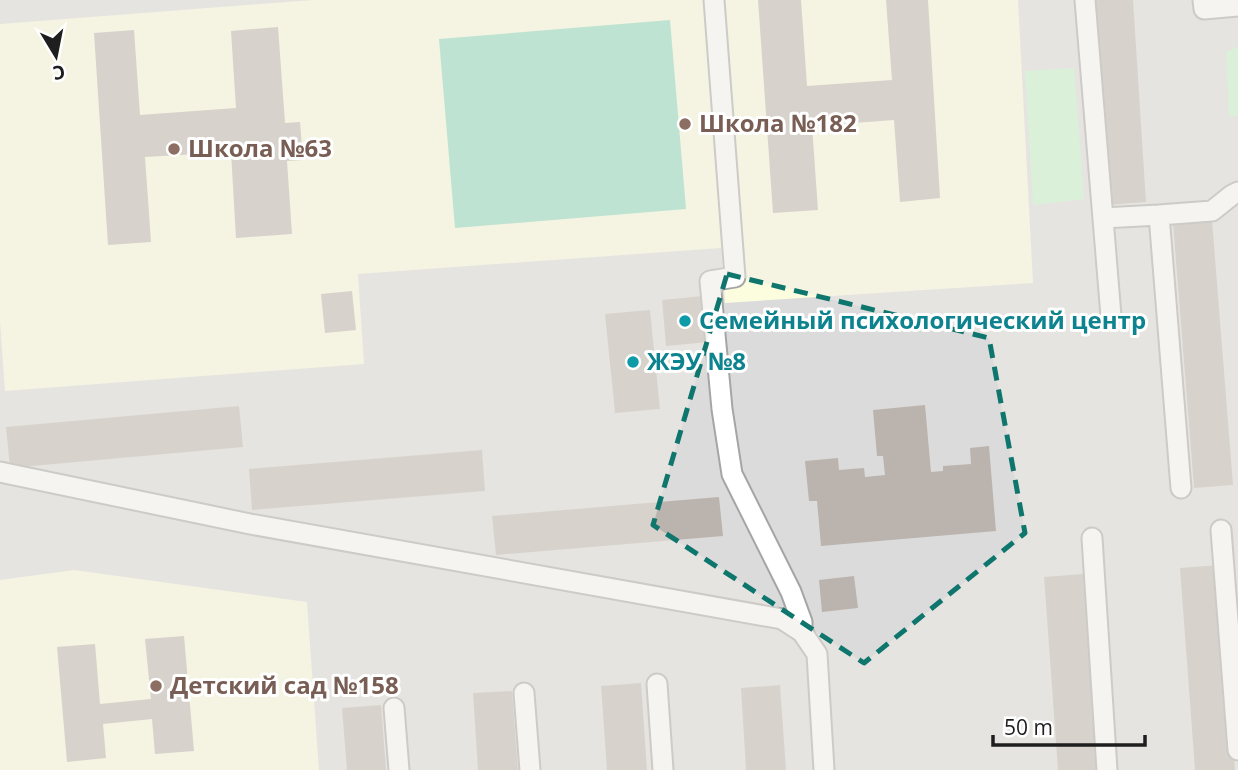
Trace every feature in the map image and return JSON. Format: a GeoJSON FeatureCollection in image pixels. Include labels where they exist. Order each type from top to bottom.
{"type":"FeatureCollection","features":[{"type":"Feature","properties":{"kind":"lane"},"geometry":{"type":"LineString","coordinates":[[714,0],[734,277],[710,281],[724,422],[732,474],[791,592],[802,622],[802,632]]}},
{"type":"Feature","properties":{"kind":"lane"},"geometry":{"type":"LineString","coordinates":[[1085,0],[1111,316]]}},
{"type":"Feature","properties":{"kind":"lane"},"geometry":{"type":"LineString","coordinates":[[1203,0],[1204,9],[1238,6]]}},
{"type":"Feature","properties":{"kind":"lane"},"geometry":{"type":"LineString","coordinates":[[1103,218],[1212,211],[1238,192]]}},
{"type":"Feature","properties":{"kind":"lane"},"geometry":{"type":"LineString","coordinates":[[1159,215],[1181,488]]}},
{"type":"Feature","properties":{"kind":"lane"},"geometry":{"type":"LineString","coordinates":[[0,472],[250,524],[782,619],[802,632],[817,654],[824,770]]}},
{"type":"Feature","properties":{"kind":"lane"},"geometry":{"type":"LineString","coordinates":[[1221,530],[1238,750]]}},
{"type":"Feature","properties":{"kind":"lane"},"geometry":{"type":"LineString","coordinates":[[1092,538],[1107,770]]}},
{"type":"Feature","properties":{"kind":"lane"},"geometry":{"type":"LineString","coordinates":[[657,684],[663,770]]}},
{"type":"Feature","properties":{"kind":"lane"},"geometry":{"type":"LineString","coordinates":[[524,693],[530,770]]}},
{"type":"Feature","properties":{"kind":"lane"},"geometry":{"type":"LineString","coordinates":[[394,708],[399,770]]}},
{"type":"Feature","properties":{"kind":"highlighted area"},"geometry":{"type":"Polygon","coordinates":[[[727,274],[989,338],[1025,533],[864,663],[653,525],[727,274]]]}},
{"type":"Feature","properties":{"kind":"shaded area"},"geometry":{"type":"Polygon","coordinates":[[[0,0],[1238,0],[1238,770],[0,770],[0,0]]]}},
{"type":"Feature","properties":{"kind":"shaded area"},"geometry":{"type":"Polygon","coordinates":[[[313,0],[1018,0],[1033,283],[725,303],[721,248],[358,274],[364,364],[5,391],[0,322],[0,24],[313,0]]]}},
{"type":"Feature","properties":{"kind":"shaded area","name":"Детский сад №158"},"geometry":{"type":"Polygon","coordinates":[[[74,570],[307,602],[319,770],[0,770],[0,580],[74,570]]]}},
{"type":"Feature","properties":{"kind":"green space"},"geometry":{"type":"Polygon","coordinates":[[[670,20],[686,209],[455,228],[439,39],[670,20]]]}},
{"type":"Feature","properties":{"kind":"green space"},"geometry":{"type":"Polygon","coordinates":[[[1238,47],[1238,115],[1229,117],[1226,52],[1238,47]]]}},
{"type":"Feature","properties":{"kind":"green space"},"geometry":{"type":"Polygon","coordinates":[[[1074,68],[1084,199],[1033,205],[1025,71],[1074,68]]]}},
{"type":"Feature","properties":{"kind":"building"},"geometry":{"type":"Polygon","coordinates":[[[758,0],[801,0],[807,86],[892,80],[886,0],[928,0],[940,198],[900,202],[894,120],[812,126],[818,210],[773,213],[758,0]]]}},
{"type":"Feature","properties":{"kind":"building"},"geometry":{"type":"Polygon","coordinates":[[[1093,0],[1133,0],[1146,202],[1107,205],[1093,0]]]}},
{"type":"Feature","properties":{"kind":"building","name":"Школа №63"},"geometry":{"type":"Polygon","coordinates":[[[278,27],[285,123],[300,122],[303,160],[287,161],[292,234],[236,238],[231,152],[145,157],[151,242],[108,245],[94,33],[134,30],[140,115],[236,108],[231,31],[278,27]]]}},
{"type":"Feature","properties":{"kind":"building"},"geometry":{"type":"Polygon","coordinates":[[[1212,220],[1233,485],[1194,488],[1173,223],[1212,220]]]}},
{"type":"Feature","properties":{"kind":"building"},"geometry":{"type":"Polygon","coordinates":[[[352,291],[356,330],[325,333],[321,294],[352,291]]]}},
{"type":"Feature","properties":{"kind":"building","name":"Семейный психологический центр"},"geometry":{"type":"Polygon","coordinates":[[[703,296],[708,342],[666,346],[662,300],[703,296]]]}},
{"type":"Feature","properties":{"kind":"building","name":"ЖЭУ №8"},"geometry":{"type":"Polygon","coordinates":[[[650,310],[660,409],[615,413],[605,314],[650,310]]]}},
{"type":"Feature","properties":{"kind":"building"},"geometry":{"type":"Polygon","coordinates":[[[925,405],[931,472],[943,471],[943,466],[971,464],[970,448],[989,446],[996,531],[821,546],[817,501],[809,501],[805,461],[838,458],[839,470],[864,468],[865,477],[885,475],[883,456],[877,456],[873,410],[925,405]]]}},
{"type":"Feature","properties":{"kind":"building"},"geometry":{"type":"Polygon","coordinates":[[[239,406],[243,447],[10,468],[6,427],[239,406]]]}},
{"type":"Feature","properties":{"kind":"building"},"geometry":{"type":"Polygon","coordinates":[[[482,450],[485,491],[252,510],[249,469],[482,450]]]}},
{"type":"Feature","properties":{"kind":"building"},"geometry":{"type":"Polygon","coordinates":[[[719,497],[723,536],[496,555],[492,516],[719,497]]]}},
{"type":"Feature","properties":{"kind":"building"},"geometry":{"type":"Polygon","coordinates":[[[1219,565],[1235,770],[1195,770],[1180,568],[1219,565]]]}},
{"type":"Feature","properties":{"kind":"building"},"geometry":{"type":"Polygon","coordinates":[[[1083,574],[1098,770],[1058,770],[1044,577],[1083,574]]]}},
{"type":"Feature","properties":{"kind":"building"},"geometry":{"type":"Polygon","coordinates":[[[854,576],[858,608],[822,612],[819,580],[854,576]]]}},
{"type":"Feature","properties":{"kind":"building"},"geometry":{"type":"Polygon","coordinates":[[[184,636],[194,751],[155,754],[152,719],[103,724],[106,758],[67,762],[57,647],[95,644],[100,704],[151,699],[145,639],[184,636]]]}},
{"type":"Feature","properties":{"kind":"building"},"geometry":{"type":"Polygon","coordinates":[[[641,683],[647,770],[607,770],[601,686],[641,683]]]}},
{"type":"Feature","properties":{"kind":"building"},"geometry":{"type":"Polygon","coordinates":[[[780,685],[786,770],[746,770],[741,688],[780,685]]]}},
{"type":"Feature","properties":{"kind":"building"},"geometry":{"type":"Polygon","coordinates":[[[512,691],[518,770],[478,770],[473,693],[512,691]]]}},
{"type":"Feature","properties":{"kind":"building"},"geometry":{"type":"Polygon","coordinates":[[[381,705],[386,770],[347,770],[342,708],[381,705]]]}},
{"type":"Feature","properties":{"kind":"place","name":"Школа №182"},"geometry":{"type":"Point","coordinates":[685,124]}},
{"type":"Feature","properties":{"kind":"place","name":"Школа №63"},"geometry":{"type":"Point","coordinates":[174,149]}},
{"type":"Feature","properties":{"kind":"place","name":"Семейный психологический центр"},"geometry":{"type":"Point","coordinates":[685,321]}},
{"type":"Feature","properties":{"kind":"place","name":"ЖЭУ №8"},"geometry":{"type":"Point","coordinates":[633,362]}},
{"type":"Feature","properties":{"kind":"place","name":"Детский сад №158"},"geometry":{"type":"Point","coordinates":[156,686]}}]}
